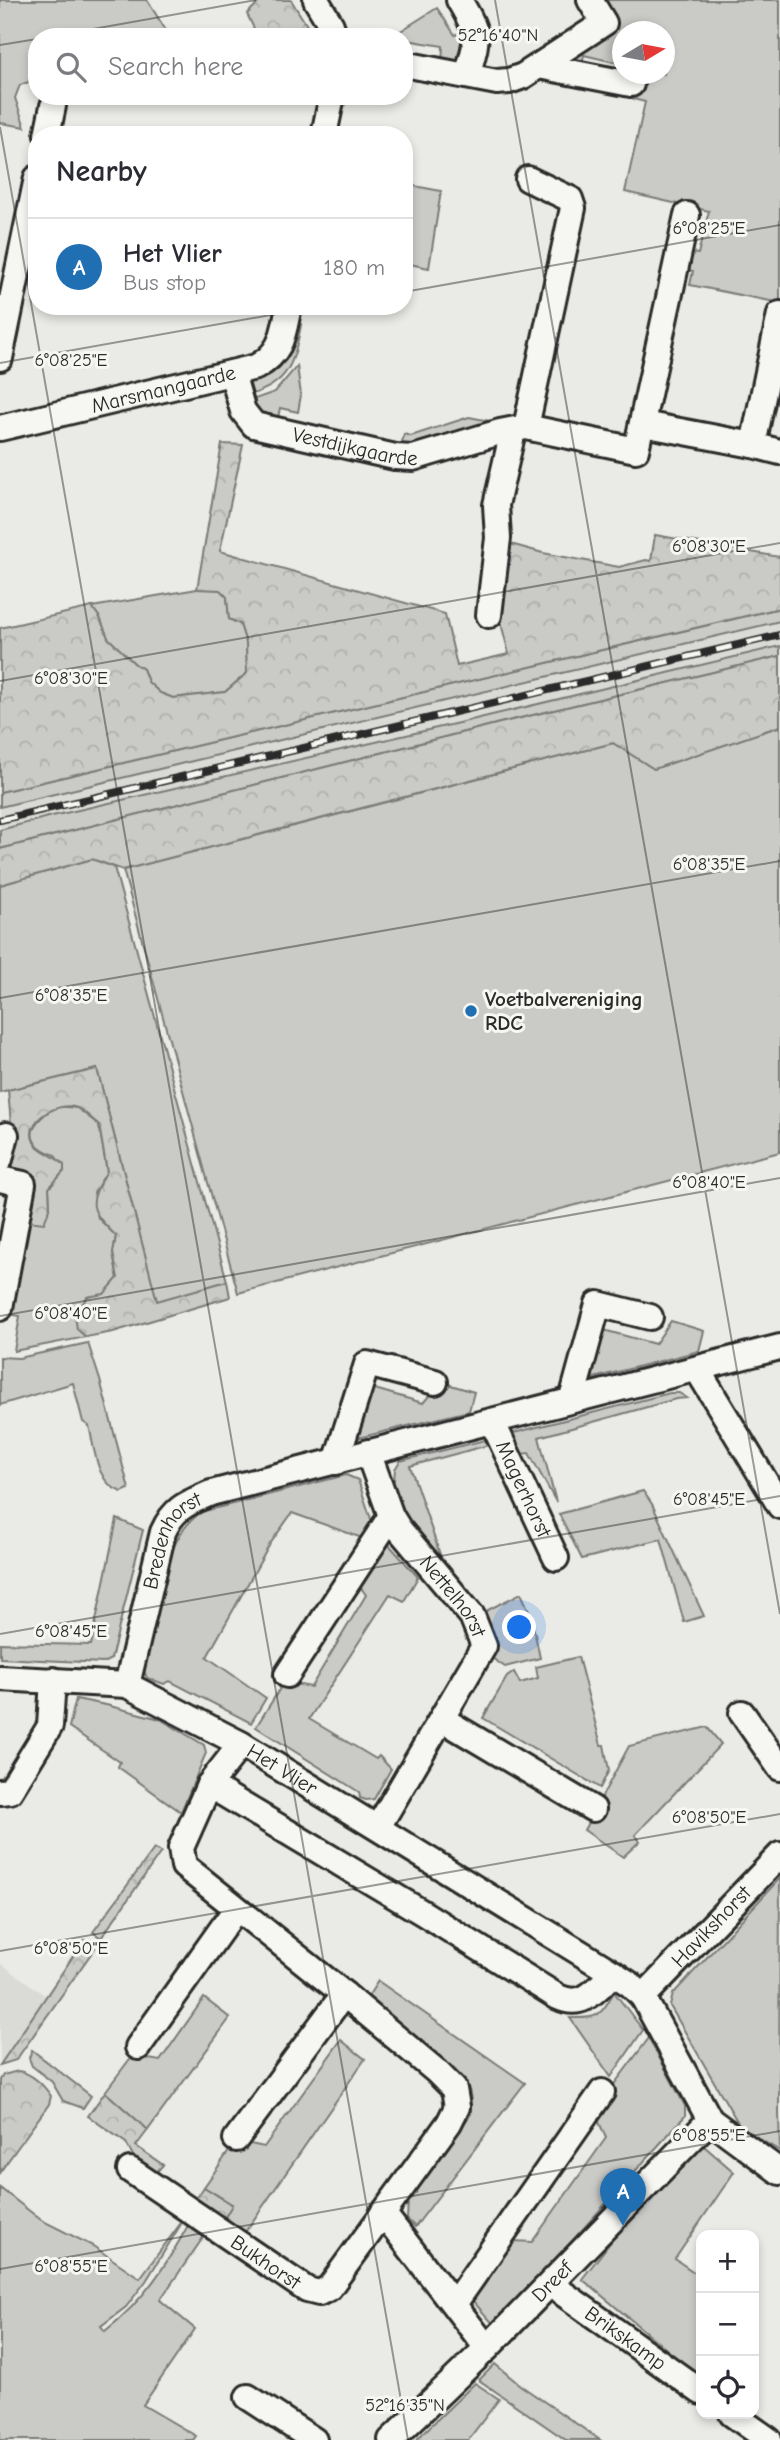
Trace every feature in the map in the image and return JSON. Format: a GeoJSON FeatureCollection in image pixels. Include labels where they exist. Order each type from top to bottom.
{"type":"FeatureCollection","features":[{"type":"Feature","properties":{"kind":"street"},"geometry":{"type":"LineString","coordinates":[[316,0],[332,28]]}},
{"type":"Feature","properties":{"kind":"street"},"geometry":{"type":"LineString","coordinates":[[459,0],[476,31],[477,40],[467,76]]}},
{"type":"Feature","properties":{"kind":"street"},"geometry":{"type":"LineString","coordinates":[[413,66],[497,82],[523,76],[604,23],[590,0]]}},
{"type":"Feature","properties":{"kind":"street"},"geometry":{"type":"LineString","coordinates":[[539,66],[612,80]]}},
{"type":"Feature","properties":{"kind":"street"},"geometry":{"type":"LineString","coordinates":[[326,126],[330,105]]}},
{"type":"Feature","properties":{"kind":"street"},"geometry":{"type":"LineString","coordinates":[[49,126],[53,106]]}},
{"type":"Feature","properties":{"kind":"street"},"geometry":{"type":"LineString","coordinates":[[489,615],[498,538],[496,505],[519,429],[573,208],[570,199],[528,179]]}},
{"type":"Feature","properties":{"kind":"street","name":"Vestdijkgaarde"},"geometry":{"type":"LineString","coordinates":[[232,373],[243,411],[254,425],[395,457],[413,457],[519,429],[636,450],[687,215]]}},
{"type":"Feature","properties":{"kind":"street"},"geometry":{"type":"LineString","coordinates":[[0,358],[28,222]]}},
{"type":"Feature","properties":{"kind":"street"},"geometry":{"type":"LineString","coordinates":[[753,445],[780,314]]}},
{"type":"Feature","properties":{"kind":"street","name":"Marsmangaarde"},"geometry":{"type":"LineString","coordinates":[[0,428],[256,367],[269,360],[278,350],[287,315]]}},
{"type":"Feature","properties":{"kind":"street"},"geometry":{"type":"LineString","coordinates":[[643,424],[780,452]]}},
{"type":"Feature","properties":{"kind":"street"},"geometry":{"type":"LineString","coordinates":[[0,1159],[6,1135]]}},
{"type":"Feature","properties":{"kind":"street"},"geometry":{"type":"LineString","coordinates":[[0,1179],[23,1184],[0,1308]]}},
{"type":"Feature","properties":{"kind":"street"},"geometry":{"type":"LineString","coordinates":[[572,1399],[598,1304],[650,1317]]}},
{"type":"Feature","properties":{"kind":"street","name":"Bredenhorst"},"geometry":{"type":"LineString","coordinates":[[127,1685],[158,1551],[170,1516],[179,1508],[211,1493],[780,1347]]}},
{"type":"Feature","properties":{"kind":"street"},"geometry":{"type":"LineString","coordinates":[[336,1462],[367,1364],[435,1382]]}},
{"type":"Feature","properties":{"kind":"street"},"geometry":{"type":"LineString","coordinates":[[697,1369],[780,1507]]}},
{"type":"Feature","properties":{"kind":"street","name":"Magerhorst"},"geometry":{"type":"LineString","coordinates":[[492,1421],[556,1558]]}},
{"type":"Feature","properties":{"kind":"street","name":"Nettelhorst"},"geometry":{"type":"LineString","coordinates":[[368,1452],[391,1516],[472,1616],[484,1646],[378,1827]]}},
{"type":"Feature","properties":{"kind":"street"},"geometry":{"type":"LineString","coordinates":[[287,1675],[391,1516]]}},
{"type":"Feature","properties":{"kind":"street","name":"Het Vlier"},"geometry":{"type":"LineString","coordinates":[[0,1678],[127,1685],[241,1744],[613,1973],[643,1997],[710,2120],[780,2172]]}},
{"type":"Feature","properties":{"kind":"street"},"geometry":{"type":"LineString","coordinates":[[0,1792],[10,1791],[46,1737],[50,1726],[53,1680]]}},
{"type":"Feature","properties":{"kind":"street"},"geometry":{"type":"LineString","coordinates":[[742,1713],[780,1768]]}},
{"type":"Feature","properties":{"kind":"street"},"geometry":{"type":"LineString","coordinates":[[442,1719],[593,1809]]}},
{"type":"Feature","properties":{"kind":"street","name":"Bukhorst"},"geometry":{"type":"LineString","coordinates":[[130,2170],[307,2290],[319,2292],[329,2288],[449,2123],[457,2107],[454,2089],[436,2071],[184,1866],[181,1848],[209,1785],[241,1744]]}},
{"type":"Feature","properties":{"kind":"street"},"geometry":{"type":"LineString","coordinates":[[209,1785],[570,2003],[581,2000],[613,1973]]}},
{"type":"Feature","properties":{"kind":"street","name":"Havikshorst"},"geometry":{"type":"LineString","coordinates":[[643,1997],[780,1855]]}},
{"type":"Feature","properties":{"kind":"street"},"geometry":{"type":"LineString","coordinates":[[138,2047],[236,1909]]}},
{"type":"Feature","properties":{"kind":"street"},"geometry":{"type":"LineString","coordinates":[[236,2139],[344,1994]]}},
{"type":"Feature","properties":{"kind":"street"},"geometry":{"type":"LineString","coordinates":[[454,2304],[602,2092]]}},
{"type":"Feature","properties":{"kind":"street","name":"Dreef"},"geometry":{"type":"LineString","coordinates":[[391,2440],[487,2348],[710,2120]]}},
{"type":"Feature","properties":{"kind":"street"},"geometry":{"type":"LineString","coordinates":[[383,2213],[487,2348]]}},
{"type":"Feature","properties":{"kind":"street","name":"Brikskamp"},"geometry":{"type":"LineString","coordinates":[[550,2284],[696,2388]]}},
{"type":"Feature","properties":{"kind":"street"},"geometry":{"type":"LineString","coordinates":[[248,2397],[314,2440]]}},
{"type":"Feature","properties":{"kind":"street"},"geometry":{"type":"LineString","coordinates":[[739,2419],[769,2440]]}},
{"type":"Feature","properties":{"kind":"shaded area"},"geometry":{"type":"Polygon","coordinates":[[[780,581],[780,686],[0,849],[0,743],[456,666],[780,581]]]}},
{"type":"Feature","properties":{"kind":"shaded area"},"geometry":{"type":"Polygon","coordinates":[[[0,1963],[46,1996],[0,2063],[0,1963]]]}},
{"type":"Feature","properties":{"kind":"green space"},"geometry":{"type":"Polygon","coordinates":[[[0,0],[147,0],[164,28],[28,28],[28,82],[20,85],[15,98],[25,127],[0,123],[0,0]]]}},
{"type":"Feature","properties":{"kind":"green space"},"geometry":{"type":"Polygon","coordinates":[[[261,0],[291,0],[308,28],[254,28],[247,14],[261,0]]]}},
{"type":"Feature","properties":{"kind":"green space"},"geometry":{"type":"Polygon","coordinates":[[[599,0],[780,0],[780,303],[690,285],[693,271],[686,270],[690,253],[698,254],[709,211],[625,192],[645,102],[633,99],[636,84],[675,84],[675,21],[612,21],[612,62],[584,55],[581,68],[568,61],[599,0]]]}},
{"type":"Feature","properties":{"kind":"green space"},"geometry":{"type":"Polygon","coordinates":[[[437,8],[455,35],[467,29],[461,59],[453,63],[442,63],[443,46],[413,41],[413,28],[405,28],[437,8]]]}},
{"type":"Feature","properties":{"kind":"green space"},"geometry":{"type":"Polygon","coordinates":[[[413,186],[441,191],[429,268],[413,265],[413,186]]]}},
{"type":"Feature","properties":{"kind":"green space"},"geometry":{"type":"Polygon","coordinates":[[[301,325],[296,350],[287,370],[273,385],[249,395],[246,389],[253,377],[301,325]]]}},
{"type":"Feature","properties":{"kind":"green space"},"geometry":{"type":"Polygon","coordinates":[[[297,366],[301,395],[298,412],[280,408],[277,422],[255,412],[249,401],[275,392],[297,366]]]}},
{"type":"Feature","properties":{"kind":"green space"},"geometry":{"type":"Polygon","coordinates":[[[469,417],[500,423],[423,446],[401,447],[404,434],[411,436],[469,417]]]}},
{"type":"Feature","properties":{"kind":"green space"},"geometry":{"type":"Polygon","coordinates":[[[222,444],[243,445],[220,551],[445,614],[457,666],[509,654],[495,600],[507,543],[543,553],[619,567],[651,561],[655,535],[779,557],[780,555],[780,608],[0,792],[0,628],[92,607],[108,638],[143,669],[148,682],[160,693],[173,698],[225,692],[247,673],[246,643],[240,624],[229,619],[227,597],[220,590],[197,589],[222,444]]]}},
{"type":"Feature","properties":{"kind":"green space"},"geometry":{"type":"Polygon","coordinates":[[[197,589],[220,589],[227,597],[229,619],[240,624],[246,643],[247,673],[225,692],[173,698],[160,693],[148,682],[143,669],[108,638],[92,607],[197,589]]]}},
{"type":"Feature","properties":{"kind":"green space"},"geometry":{"type":"Polygon","coordinates":[[[780,608],[780,621],[0,807],[0,792],[780,608]]]}},
{"type":"Feature","properties":{"kind":"green space"},"geometry":{"type":"Polygon","coordinates":[[[780,646],[780,656],[504,722],[0,849],[0,830],[48,817],[780,646]]]}},
{"type":"Feature","properties":{"kind":"green space"},"geometry":{"type":"Polygon","coordinates":[[[780,656],[780,726],[654,769],[613,743],[123,870],[92,859],[0,885],[0,849],[504,722],[780,656]]]}},
{"type":"Feature","properties":{"kind":"green space","name":"Voetbalvereniging RDC"},"geometry":{"type":"Polygon","coordinates":[[[780,726],[780,1152],[238,1293],[123,870],[613,743],[654,769],[780,726]]]}},
{"type":"Feature","properties":{"kind":"green space"},"geometry":{"type":"Polygon","coordinates":[[[92,859],[114,867],[227,1281],[157,1302],[97,1069],[0,1092],[0,885],[92,859]]]}},
{"type":"Feature","properties":{"kind":"green space"},"geometry":{"type":"Polygon","coordinates":[[[97,1069],[157,1301],[227,1281],[230,1297],[113,1332],[86,1337],[77,1329],[75,1316],[87,1297],[104,1294],[118,1278],[113,1253],[116,1236],[100,1219],[94,1206],[96,1192],[107,1171],[99,1125],[80,1109],[70,1106],[53,1110],[38,1120],[32,1134],[34,1142],[64,1165],[64,1171],[49,1188],[50,1208],[44,1223],[27,1221],[35,1176],[6,1170],[12,1136],[8,1090],[97,1069]]]}},
{"type":"Feature","properties":{"kind":"green space"},"geometry":{"type":"Polygon","coordinates":[[[57,1106],[77,1108],[99,1125],[107,1172],[94,1192],[98,1218],[116,1236],[113,1253],[118,1278],[77,1329],[86,1337],[14,1351],[20,1316],[8,1314],[27,1221],[50,1208],[49,1188],[64,1171],[55,1155],[36,1144],[33,1132],[35,1125],[57,1106]]]}},
{"type":"Feature","properties":{"kind":"green space"},"geometry":{"type":"Polygon","coordinates":[[[671,1321],[704,1331],[699,1351],[586,1380],[600,1329],[655,1344],[671,1321]]]}},
{"type":"Feature","properties":{"kind":"green space"},"geometry":{"type":"Polygon","coordinates":[[[88,1343],[129,1489],[122,1492],[113,1488],[102,1474],[89,1426],[83,1422],[73,1383],[0,1405],[0,1357],[19,1358],[88,1343]]]}},
{"type":"Feature","properties":{"kind":"green space"},"geometry":{"type":"Polygon","coordinates":[[[441,1382],[474,1392],[469,1411],[354,1439],[368,1387],[423,1403],[441,1382]]]}},
{"type":"Feature","properties":{"kind":"green space"},"geometry":{"type":"Polygon","coordinates":[[[670,1393],[679,1393],[687,1398],[539,1437],[556,1502],[529,1453],[512,1455],[502,1436],[670,1393]]]}},
{"type":"Feature","properties":{"kind":"green space"},"geometry":{"type":"Polygon","coordinates":[[[485,1440],[489,1445],[410,1466],[445,1569],[401,1517],[387,1481],[394,1480],[395,1469],[400,1461],[485,1440]]]}},
{"type":"Feature","properties":{"kind":"green space"},"geometry":{"type":"Polygon","coordinates":[[[346,1475],[358,1480],[372,1522],[362,1538],[292,1513],[270,1544],[207,1657],[266,1698],[251,1723],[170,1681],[164,1684],[147,1678],[143,1668],[173,1549],[192,1520],[201,1512],[346,1475]]]}},
{"type":"Feature","properties":{"kind":"green space"},"geometry":{"type":"Polygon","coordinates":[[[643,1491],[652,1504],[704,1616],[684,1622],[661,1539],[582,1559],[559,1514],[643,1491]]]}},
{"type":"Feature","properties":{"kind":"green space"},"geometry":{"type":"Polygon","coordinates":[[[117,1519],[143,1530],[111,1659],[103,1663],[0,1658],[0,1643],[91,1645],[117,1519]]]}},
{"type":"Feature","properties":{"kind":"green space"},"geometry":{"type":"Polygon","coordinates":[[[383,1538],[418,1577],[404,1601],[390,1594],[309,1719],[376,1759],[379,1756],[391,1769],[374,1799],[366,1800],[360,1798],[359,1792],[256,1727],[284,1682],[311,1687],[366,1595],[357,1582],[383,1538]]]}},
{"type":"Feature","properties":{"kind":"green space"},"geometry":{"type":"Polygon","coordinates":[[[521,1593],[531,1615],[540,1658],[505,1667],[492,1658],[496,1640],[484,1612],[521,1593]]]}},
{"type":"Feature","properties":{"kind":"green space"},"geometry":{"type":"Polygon","coordinates":[[[578,1657],[609,1770],[600,1788],[483,1718],[507,1677],[514,1672],[520,1683],[538,1678],[536,1667],[578,1657]]]}},
{"type":"Feature","properties":{"kind":"green space"},"geometry":{"type":"Polygon","coordinates":[[[76,1699],[160,1719],[204,1745],[206,1753],[181,1812],[118,1767],[120,1762],[69,1727],[76,1699]]]}},
{"type":"Feature","properties":{"kind":"green space"},"geometry":{"type":"Polygon","coordinates":[[[707,1727],[721,1744],[635,1835],[640,1841],[623,1857],[584,1830],[629,1746],[707,1727]]]}},
{"type":"Feature","properties":{"kind":"green space"},"geometry":{"type":"Polygon","coordinates":[[[154,1849],[161,1852],[101,1938],[93,1932],[154,1849]]]}},
{"type":"Feature","properties":{"kind":"green space"},"geometry":{"type":"Polygon","coordinates":[[[780,1878],[780,2151],[741,2128],[670,2006],[673,1994],[780,1878]]]}},
{"type":"Feature","properties":{"kind":"green space"},"geometry":{"type":"Polygon","coordinates":[[[84,1940],[95,1948],[16,2060],[0,2065],[84,1940]]]}},
{"type":"Feature","properties":{"kind":"green space"},"geometry":{"type":"Polygon","coordinates":[[[378,1981],[525,2083],[415,2227],[407,2219],[408,2201],[471,2114],[470,2094],[461,2077],[367,1998],[378,1981]]]}},
{"type":"Feature","properties":{"kind":"green space"},"geometry":{"type":"Polygon","coordinates":[[[614,1992],[643,2030],[611,2077],[570,2018],[593,2017],[602,2011],[614,1992]]]}},
{"type":"Feature","properties":{"kind":"green space"},"geometry":{"type":"Polygon","coordinates":[[[204,1998],[230,2018],[148,2130],[105,2092],[132,2056],[160,2061],[204,1998]]]}},
{"type":"Feature","properties":{"kind":"green space"},"geometry":{"type":"Polygon","coordinates":[[[649,2038],[685,2106],[685,2116],[495,2326],[471,2299],[514,2241],[532,2242],[606,2138],[594,2111],[649,2038]]]}},
{"type":"Feature","properties":{"kind":"green space"},"geometry":{"type":"Polygon","coordinates":[[[341,2040],[365,2059],[241,2238],[221,2224],[232,2204],[204,2187],[236,2141],[264,2147],[341,2040]]]}},
{"type":"Feature","properties":{"kind":"green space"},"geometry":{"type":"Polygon","coordinates":[[[32,2050],[91,2096],[83,2108],[63,2101],[52,2082],[32,2066],[29,2058],[32,2050]]]}},
{"type":"Feature","properties":{"kind":"green space"},"geometry":{"type":"Polygon","coordinates":[[[18,2071],[36,2080],[51,2096],[49,2104],[0,2172],[0,2080],[3,2075],[18,2071]]]}},
{"type":"Feature","properties":{"kind":"green space"},"geometry":{"type":"Polygon","coordinates":[[[105,2092],[148,2130],[136,2146],[163,2165],[152,2177],[138,2165],[126,2143],[88,2116],[105,2092]]]}},
{"type":"Feature","properties":{"kind":"green space"},"geometry":{"type":"Polygon","coordinates":[[[704,2146],[734,2172],[675,2259],[696,2274],[696,2374],[582,2279],[613,2239],[704,2146]]]}},
{"type":"Feature","properties":{"kind":"green space"},"geometry":{"type":"Polygon","coordinates":[[[204,2187],[232,2205],[221,2224],[191,2206],[204,2187]]]}},
{"type":"Feature","properties":{"kind":"green space"},"geometry":{"type":"Polygon","coordinates":[[[0,2188],[41,2220],[93,2246],[140,2278],[186,2216],[146,2281],[126,2307],[101,2326],[105,2331],[132,2307],[154,2280],[191,2220],[207,2232],[160,2300],[195,2329],[143,2405],[196,2436],[193,2440],[0,2440],[0,2188]]]}},
{"type":"Feature","properties":{"kind":"green space"},"geometry":{"type":"Polygon","coordinates":[[[495,2364],[520,2385],[600,2440],[566,2440],[479,2380],[495,2364]]]}},
{"type":"Feature","properties":{"kind":"green space"},"geometry":{"type":"Polygon","coordinates":[[[475,2383],[499,2399],[468,2440],[416,2440],[475,2383]]]}},
{"type":"Feature","properties":{"kind":"railway"},"geometry":{"type":"LineString","coordinates":[[0,820],[780,635]]}},
{"type":"Feature","properties":{"kind":"place","name":"Voetbalvereniging RDC"},"geometry":{"type":"Point","coordinates":[471,1011]}},
{"type":"Feature","properties":{"kind":"place","name":"Het Vlier"},"geometry":{"type":"Point","coordinates":[623,2226]}}]}
